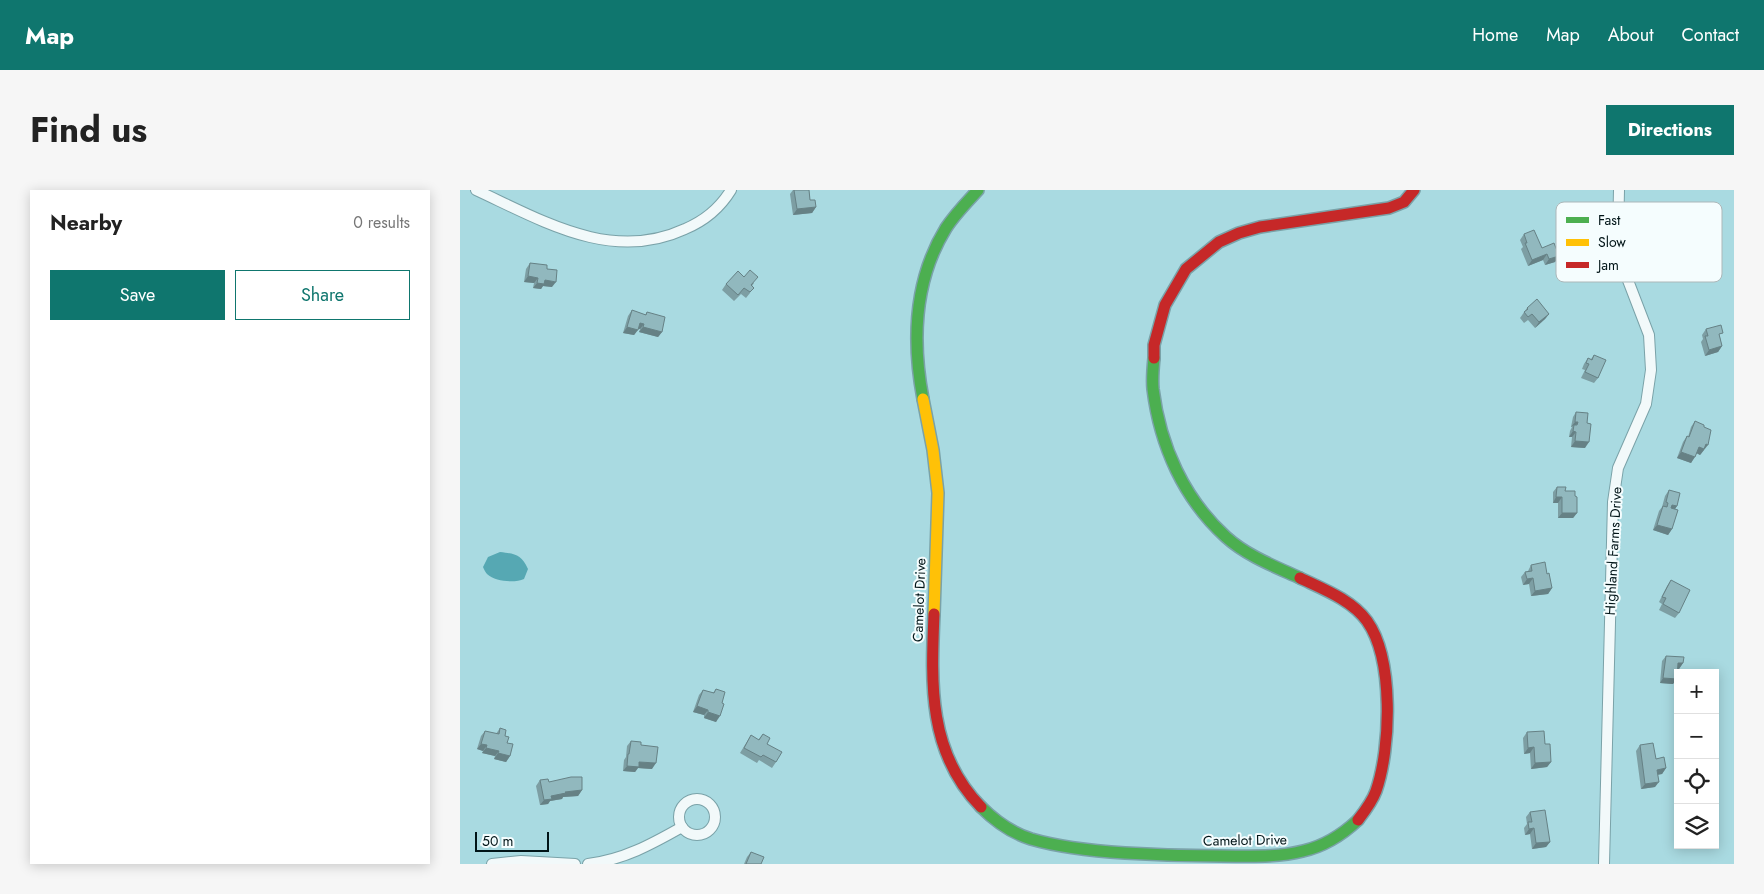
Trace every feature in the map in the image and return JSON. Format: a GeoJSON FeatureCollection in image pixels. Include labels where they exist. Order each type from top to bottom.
{"type":"FeatureCollection","features":[{"type":"Feature","properties":{"kind":"street"},"geometry":{"type":"LineString","coordinates":[[476,190],[578,234],[624,243],[662,239],[690,227],[724,202],[731,190]]}},
{"type":"Feature","properties":{"kind":"street","name":"Camelot Drive"},"geometry":{"type":"LineString","coordinates":[[978,190],[944,232],[933,253],[922,286],[917,320],[916,355],[934,457],[938,492],[932,700],[938,734],[951,767],[970,796],[995,820],[1014,832],[1035,840],[1068,847],[1183,856],[1288,855],[1310,850],[1331,841],[1351,828],[1366,810],[1376,790],[1385,756],[1387,676],[1382,654],[1368,622],[1351,605],[1259,558],[1229,540],[1203,516],[1183,488],[1168,457],[1158,424],[1153,390],[1153,355],[1159,320],[1173,288],[1194,260],[1221,240],[1254,229],[1389,208],[1411,198],[1414,190]]}},
{"type":"Feature","properties":{"kind":"street","name":"Highland Farms Drive"},"geometry":{"type":"LineString","coordinates":[[1604,864],[1613,502],[1618,468],[1646,404],[1651,370],[1649,335],[1629,282]]}},
{"type":"Feature","properties":{"kind":"street"},"geometry":{"type":"LineString","coordinates":[[588,864],[636,852],[682,827]]}},
{"type":"Feature","properties":{"kind":"street"},"geometry":{"type":"LineString","coordinates":[[492,864],[521,861],[574,864]]}},
{"type":"Feature","properties":{"kind":"water"},"geometry":{"type":"Polygon","coordinates":[[[500,552],[514,554],[523,560],[528,569],[524,579],[506,581],[495,579],[486,573],[483,567],[488,557],[500,552]]]}},
{"type":"Feature","properties":{"kind":"building"},"geometry":{"type":"Polygon","coordinates":[[[794,190],[809,190],[810,200],[815,200],[816,207],[797,209],[794,190]]]}},
{"type":"Feature","properties":{"kind":"building"},"geometry":{"type":"Polygon","coordinates":[[[1534,230],[1542,248],[1554,243],[1556,257],[1549,259],[1547,254],[1532,260],[1525,243],[1527,243],[1524,234],[1534,230]]]}},
{"type":"Feature","properties":{"kind":"building"},"geometry":{"type":"Polygon","coordinates":[[[530,263],[547,265],[547,269],[557,270],[556,282],[545,280],[544,284],[537,283],[538,278],[528,276],[530,263]]]}},
{"type":"Feature","properties":{"kind":"building"},"geometry":{"type":"Polygon","coordinates":[[[750,270],[758,277],[751,285],[754,288],[750,292],[744,288],[738,295],[726,284],[738,271],[744,277],[750,270]]]}},
{"type":"Feature","properties":{"kind":"building"},"geometry":{"type":"Polygon","coordinates":[[[1537,299],[1549,314],[1539,322],[1532,314],[1528,317],[1524,312],[1537,299]]]}},
{"type":"Feature","properties":{"kind":"building"},"geometry":{"type":"Polygon","coordinates":[[[632,310],[646,315],[647,312],[665,317],[662,332],[643,327],[644,324],[640,323],[638,330],[627,327],[632,310]]]}},
{"type":"Feature","properties":{"kind":"building"},"geometry":{"type":"Polygon","coordinates":[[[1721,325],[1723,333],[1719,334],[1722,346],[1709,350],[1705,336],[1708,336],[1706,329],[1721,325]]]}},
{"type":"Feature","properties":{"kind":"building"},"geometry":{"type":"Polygon","coordinates":[[[1594,355],[1606,360],[1598,378],[1585,372],[1589,364],[1586,363],[1588,358],[1592,360],[1594,355]]]}},
{"type":"Feature","properties":{"kind":"building"},"geometry":{"type":"Polygon","coordinates":[[[1576,412],[1588,413],[1587,423],[1591,424],[1589,442],[1575,441],[1576,432],[1573,431],[1574,425],[1577,425],[1578,422],[1575,422],[1576,412]]]}},
{"type":"Feature","properties":{"kind":"building"},"geometry":{"type":"Polygon","coordinates":[[[1695,421],[1711,430],[1708,445],[1706,444],[1704,449],[1699,447],[1695,457],[1681,452],[1695,421]]]}},
{"type":"Feature","properties":{"kind":"building"},"geometry":{"type":"Polygon","coordinates":[[[1557,487],[1566,487],[1565,491],[1575,491],[1577,513],[1562,513],[1562,497],[1556,497],[1557,487]]]}},
{"type":"Feature","properties":{"kind":"building"},"geometry":{"type":"Polygon","coordinates":[[[1669,490],[1680,493],[1677,506],[1672,505],[1671,508],[1678,510],[1672,529],[1657,525],[1663,506],[1667,507],[1668,503],[1666,502],[1669,490]]]}},
{"type":"Feature","properties":{"kind":"building"},"geometry":{"type":"Polygon","coordinates":[[[1545,562],[1552,588],[1535,591],[1533,578],[1527,579],[1525,572],[1532,571],[1531,565],[1545,562]]]}},
{"type":"Feature","properties":{"kind":"building"},"geometry":{"type":"Polygon","coordinates":[[[1671,580],[1690,590],[1679,613],[1663,604],[1666,598],[1662,597],[1671,580]]]}},
{"type":"Feature","properties":{"kind":"building"},"geometry":{"type":"Polygon","coordinates":[[[1666,656],[1684,657],[1683,663],[1678,663],[1678,669],[1674,669],[1674,679],[1663,678],[1666,656]]]}},
{"type":"Feature","properties":{"kind":"building"},"geometry":{"type":"Polygon","coordinates":[[[716,689],[725,692],[720,716],[697,706],[703,690],[714,693],[716,689]]]}},
{"type":"Feature","properties":{"kind":"building"},"geometry":{"type":"Polygon","coordinates":[[[500,728],[506,730],[505,736],[509,737],[507,743],[513,744],[510,756],[498,753],[499,751],[486,748],[487,745],[481,744],[485,731],[499,734],[500,728]]]}},
{"type":"Feature","properties":{"kind":"building"},"geometry":{"type":"Polygon","coordinates":[[[1544,731],[1545,744],[1550,744],[1551,762],[1535,763],[1534,747],[1528,748],[1527,732],[1544,731]]]}},
{"type":"Feature","properties":{"kind":"building"},"geometry":{"type":"Polygon","coordinates":[[[763,734],[770,738],[767,744],[782,752],[776,762],[744,748],[751,735],[759,740],[763,734]]]}},
{"type":"Feature","properties":{"kind":"building"},"geometry":{"type":"Polygon","coordinates":[[[631,741],[641,742],[641,745],[658,747],[656,763],[639,762],[639,767],[627,766],[631,741]]]}},
{"type":"Feature","properties":{"kind":"building"},"geometry":{"type":"Polygon","coordinates":[[[1653,743],[1656,759],[1664,757],[1666,768],[1657,770],[1659,782],[1645,784],[1640,745],[1653,743]]]}},
{"type":"Feature","properties":{"kind":"building"},"geometry":{"type":"Polygon","coordinates":[[[571,777],[582,777],[582,790],[565,792],[551,796],[552,799],[544,800],[540,780],[548,779],[549,782],[571,777]]]}},
{"type":"Feature","properties":{"kind":"building"},"geometry":{"type":"Polygon","coordinates":[[[1545,810],[1550,842],[1536,843],[1534,828],[1529,829],[1528,822],[1532,822],[1530,812],[1545,810]]]}},
{"type":"Feature","properties":{"kind":"building"},"geometry":{"type":"Polygon","coordinates":[[[751,852],[764,857],[761,864],[746,864],[751,852]]]}},
{"type":"Feature","properties":{"kind":"traffic: fast"},"geometry":{"type":"LineString","coordinates":[[923,399],[917,355],[917,333],[918,311],[927,268],[946,228],[978,190]]}},
{"type":"Feature","properties":{"kind":"traffic: fast"},"geometry":{"type":"LineString","coordinates":[[1154,358],[1153,389],[1161,431],[1176,470],[1186,489],[1211,522],[1234,544],[1262,561],[1300,578]]}},
{"type":"Feature","properties":{"kind":"traffic: fast"},"geometry":{"type":"LineString","coordinates":[[981,807],[998,822],[1031,839],[1090,850],[1172,855],[1283,855],[1311,849],[1326,843],[1358,820]]}},
{"type":"Feature","properties":{"kind":"traffic: slow"},"geometry":{"type":"LineString","coordinates":[[923,399],[933,450],[938,493],[934,614]]}},
{"type":"Feature","properties":{"kind":"traffic: jam"},"geometry":{"type":"LineString","coordinates":[[1154,358],[1154,345],[1165,305],[1186,269],[1219,242],[1239,233],[1260,227],[1389,208],[1404,202],[1414,190]]}},
{"type":"Feature","properties":{"kind":"traffic: jam"},"geometry":{"type":"LineString","coordinates":[[1300,578],[1345,601],[1361,614],[1376,637],[1382,658],[1386,680],[1387,704],[1385,752],[1376,791],[1358,820]]}},
{"type":"Feature","properties":{"kind":"traffic: jam"},"geometry":{"type":"LineString","coordinates":[[934,614],[934,692],[942,741],[951,764],[964,786],[981,807]]}}]}
